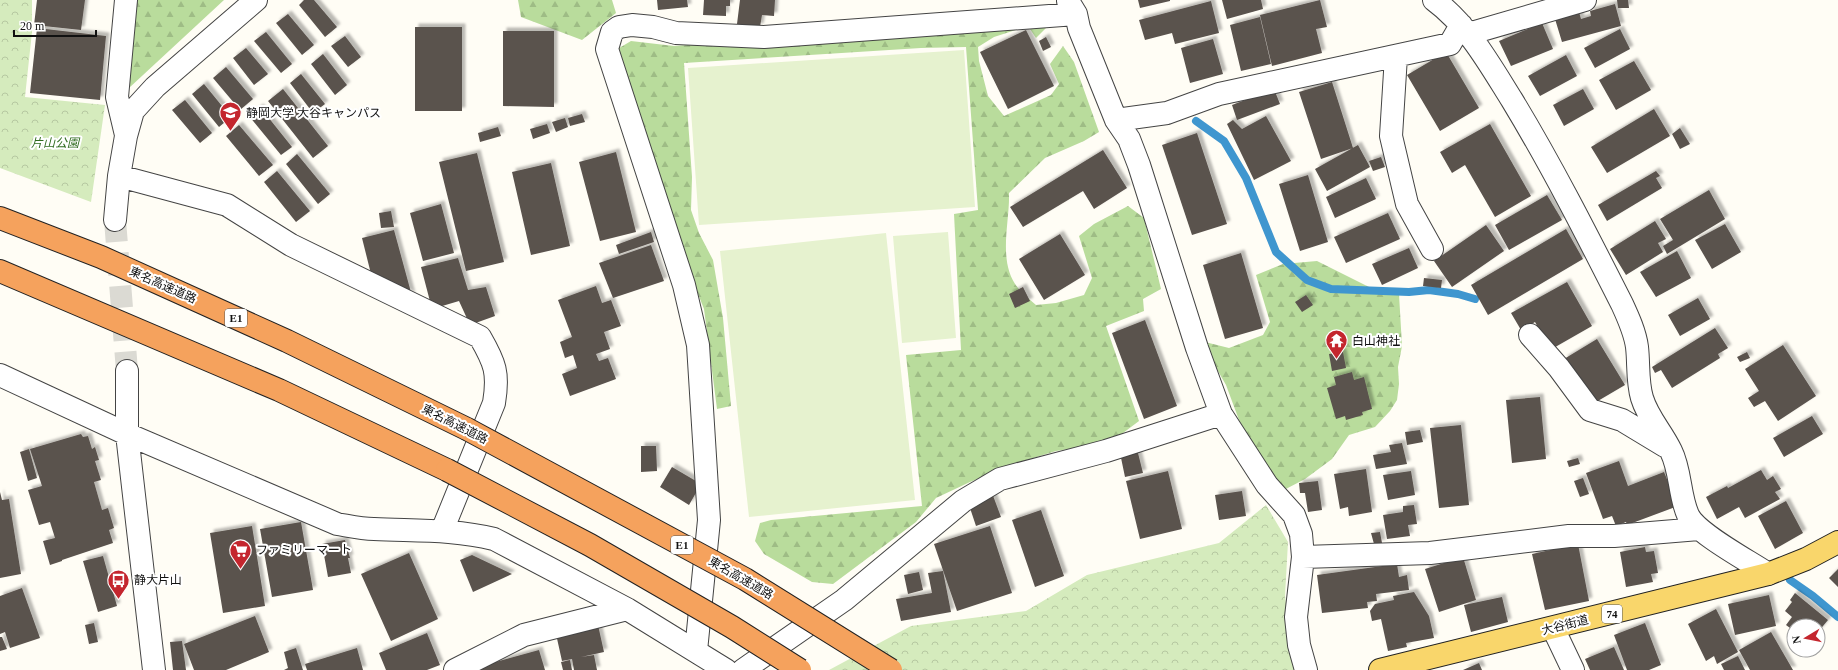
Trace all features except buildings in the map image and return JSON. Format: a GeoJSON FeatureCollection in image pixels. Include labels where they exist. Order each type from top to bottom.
{"type":"FeatureCollection","features":[{"type":"Feature","properties":{"kind":"highway","name":"東名高速道路"},"geometry":{"type":"LineString","coordinates":[[0,218],[108,260],[287,341],[467,429],[745,578],[891,670]]}},
{"type":"Feature","properties":{"kind":"highway"},"geometry":{"type":"LineString","coordinates":[[0,271],[279,390],[447,470],[590,545],[732,627],[800,670]]}},
{"type":"Feature","properties":{"kind":"main road","name":"大谷街道"},"geometry":{"type":"LineString","coordinates":[[1380,670],[1768,574],[1806,558],[1838,542]]}},
{"type":"Feature","properties":{"kind":"street"},"geometry":{"type":"LineString","coordinates":[[126,0],[117,97],[126,136]]}},
{"type":"Feature","properties":{"kind":"street"},"geometry":{"type":"LineString","coordinates":[[115,220],[119,176],[126,136],[133,111],[155,86],[256,0]]}},
{"type":"Feature","properties":{"kind":"street"},"geometry":{"type":"LineString","coordinates":[[1434,0],[1443,7],[1464,30],[1487,59],[1531,132],[1622,304],[1631,324],[1637,346],[1637,379],[1642,398],[1649,418],[1671,450],[1678,467],[1681,490],[1688,516],[1699,529],[1768,574]]}},
{"type":"Feature","properties":{"kind":"street"},"geometry":{"type":"LineString","coordinates":[[1116,120],[1167,113],[1220,94],[1450,44],[1464,30],[1585,0]]}},
{"type":"Feature","properties":{"kind":"street"},"geometry":{"type":"LineString","coordinates":[[696,651],[709,520],[698,346],[684,285],[607,48],[612,32],[619,26],[632,25],[653,27],[676,33],[764,36],[1072,7],[1116,120],[1129,138],[1139,165],[1197,348],[1221,414],[1267,485],[1294,515],[1301,534],[1303,557],[1296,617],[1299,645],[1306,670]]}},
{"type":"Feature","properties":{"kind":"street"},"geometry":{"type":"LineString","coordinates":[[1396,56],[1391,136],[1407,204],[1432,249]]}},
{"type":"Feature","properties":{"kind":"street"},"geometry":{"type":"LineString","coordinates":[[119,176],[227,205],[291,245],[480,336],[493,360],[498,382],[494,403],[442,531]]}},
{"type":"Feature","properties":{"kind":"street"},"geometry":{"type":"LineString","coordinates":[[1530,335],[1559,368],[1590,410],[1622,420],[1671,450]]}},
{"type":"Feature","properties":{"kind":"street"},"geometry":{"type":"LineString","coordinates":[[126,371],[127,434],[154,670]]}},
{"type":"Feature","properties":{"kind":"street"},"geometry":{"type":"LineString","coordinates":[[0,375],[127,434],[337,524],[372,529],[442,531],[476,534],[494,539],[627,608],[726,670]]}},
{"type":"Feature","properties":{"kind":"street"},"geometry":{"type":"LineString","coordinates":[[743,670],[844,600],[963,501],[1000,479],[1106,452],[1221,414]]}},
{"type":"Feature","properties":{"kind":"street"},"geometry":{"type":"LineString","coordinates":[[1303,557],[1430,554],[1569,536],[1614,536],[1699,529]]}},
{"type":"Feature","properties":{"kind":"street"},"geometry":{"type":"LineString","coordinates":[[454,670],[524,635],[627,608]]}},
{"type":"Feature","properties":{"kind":"street"},"geometry":{"type":"LineString","coordinates":[[1552,628],[1573,670]]}},
{"type":"Feature","properties":{"kind":"green space","name":"片山公園"},"geometry":{"type":"Polygon","coordinates":[[[0,0],[32,0],[32,32],[25,97],[105,105],[91,202],[0,168],[0,0]]]}},
{"type":"Feature","properties":{"kind":"green space"},"geometry":{"type":"Polygon","coordinates":[[[132,0],[224,0],[129,88],[132,0]]]}},
{"type":"Feature","properties":{"kind":"green space"},"geometry":{"type":"Polygon","coordinates":[[[518,0],[612,0],[616,13],[582,40],[521,17],[518,0]]]}},
{"type":"Feature","properties":{"kind":"green space"},"geometry":{"type":"Polygon","coordinates":[[[1057,17],[1036,38],[1028,26],[994,37],[978,47],[979,61],[988,96],[1004,116],[1051,95],[1059,84],[1050,64],[1063,46],[1074,62],[1099,132],[1084,141],[1045,158],[1009,193],[1006,242],[1008,266],[1012,278],[1018,288],[1036,305],[1056,303],[1084,295],[1092,278],[1079,236],[1094,224],[1128,206],[1144,218],[1161,289],[1143,299],[1144,311],[1106,326],[1139,421],[1119,436],[1087,446],[1056,451],[1017,463],[970,482],[936,498],[916,522],[833,584],[812,582],[764,554],[755,541],[760,523],[771,520],[922,506],[906,355],[961,350],[954,214],[978,210],[966,47],[921,48],[684,63],[692,177],[691,210],[699,233],[713,260],[723,318],[731,406],[717,409],[704,309],[604,57],[631,41],[674,46],[1057,17]]]}},
{"type":"Feature","properties":{"kind":"green space"},"geometry":{"type":"Polygon","coordinates":[[[964,50],[975,207],[699,225],[688,68],[964,50]]]}},
{"type":"Feature","properties":{"kind":"green space"},"geometry":{"type":"Polygon","coordinates":[[[948,232],[956,338],[902,343],[893,236],[948,232]]]}},
{"type":"Feature","properties":{"kind":"green space"},"geometry":{"type":"Polygon","coordinates":[[[886,233],[915,500],[749,517],[720,251],[886,233]]]}},
{"type":"Feature","properties":{"kind":"green space"},"geometry":{"type":"Polygon","coordinates":[[[1317,261],[1385,295],[1399,294],[1402,346],[1398,367],[1399,384],[1397,400],[1390,411],[1375,427],[1349,435],[1332,459],[1305,479],[1282,491],[1257,453],[1239,420],[1226,385],[1211,359],[1205,342],[1229,348],[1263,335],[1270,322],[1256,275],[1283,264],[1317,261]]]}},
{"type":"Feature","properties":{"kind":"green space"},"geometry":{"type":"Polygon","coordinates":[[[1266,505],[1288,542],[1285,596],[1295,670],[829,670],[911,626],[1026,611],[1087,575],[1219,543],[1266,505]]]}},
{"type":"Feature","properties":{"kind":"waterway"},"geometry":{"type":"LineString","coordinates":[[1196,121],[1224,141],[1246,178],[1276,252],[1307,280],[1331,289],[1409,292],[1429,290],[1458,294],[1475,299]]}},
{"type":"Feature","properties":{"kind":"waterway"},"geometry":{"type":"LineString","coordinates":[[1790,580],[1813,596],[1838,617]]}},
{"type":"Feature","properties":{"kind":"tunnel"},"geometry":{"type":"LineString","coordinates":[[115,220],[127,371]]}},
{"type":"Feature","properties":{"kind":"place","name":"静岡大学 大谷キャンパス"},"geometry":{"type":"Point","coordinates":[231,132]}},
{"type":"Feature","properties":{"kind":"place","name":"白山神社"},"geometry":{"type":"Point","coordinates":[1337,360]}},
{"type":"Feature","properties":{"kind":"place","name":"ファミリーマート"},"geometry":{"type":"Point","coordinates":[241,570]}},
{"type":"Feature","properties":{"kind":"place","name":"静大片山"},"geometry":{"type":"Point","coordinates":[118,600]}}]}
